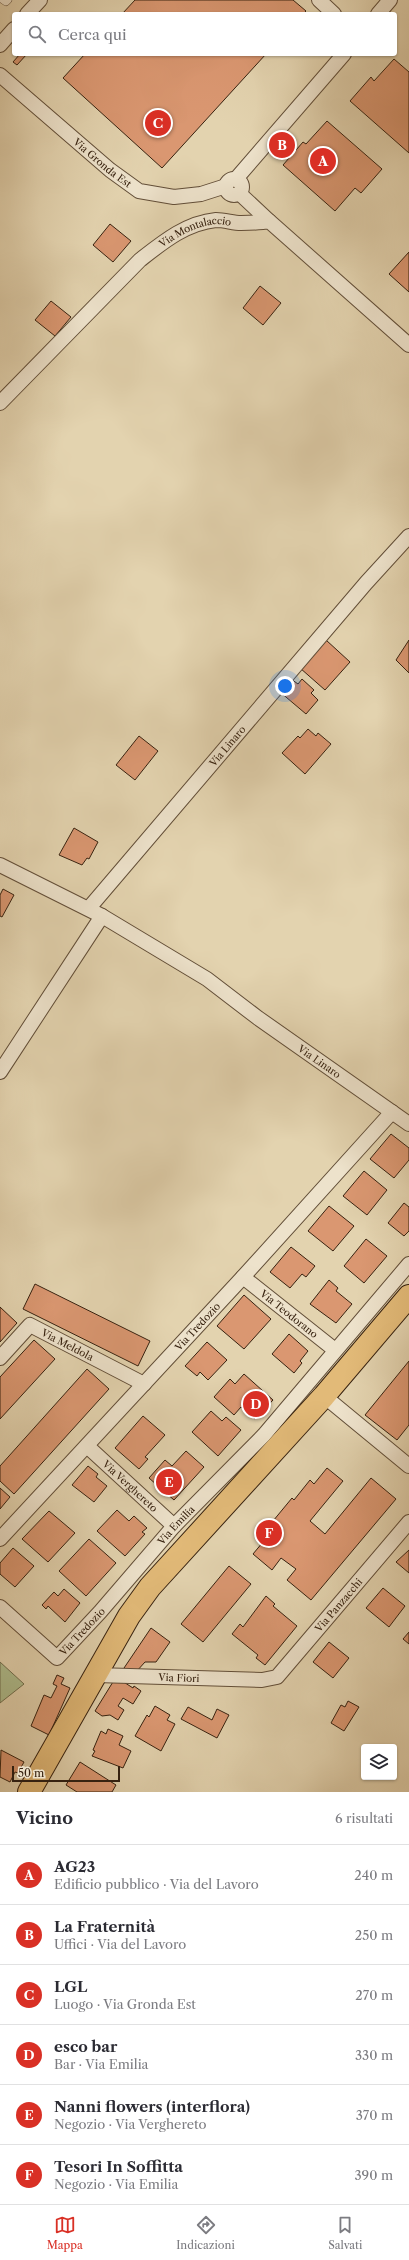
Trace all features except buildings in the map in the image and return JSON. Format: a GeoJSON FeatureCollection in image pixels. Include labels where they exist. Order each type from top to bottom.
{"type":"FeatureCollection","features":[{"type":"Feature","properties":{"kind":"main road","name":"Via Emilia"},"geometry":{"type":"LineString","coordinates":[[30,1792],[129,1616],[150,1587],[270,1442],[324,1396],[409,1296]]}},
{"type":"Feature","properties":{"kind":"street"},"geometry":{"type":"LineString","coordinates":[[29,12],[40,0]]}},
{"type":"Feature","properties":{"kind":"street"},"geometry":{"type":"LineString","coordinates":[[319,0],[332,12]]}},
{"type":"Feature","properties":{"kind":"street"},"geometry":{"type":"LineString","coordinates":[[380,12],[390,0]]}},
{"type":"Feature","properties":{"kind":"street"},"geometry":{"type":"LineString","coordinates":[[0,45],[12,31]]}},
{"type":"Feature","properties":{"kind":"street"},"geometry":{"type":"LineString","coordinates":[[342,56],[233,186],[269,221],[409,345]]}},
{"type":"Feature","properties":{"kind":"street","name":"Via Gronda Est"},"geometry":{"type":"LineString","coordinates":[[0,75],[110,170],[139,191],[174,197],[201,194],[233,186]]}},
{"type":"Feature","properties":{"kind":"street","name":"Via Montalaccio"},"geometry":{"type":"LineString","coordinates":[[0,403],[140,260],[165,240],[180,231],[204,222],[217,220],[240,223],[269,221]]}},
{"type":"Feature","properties":{"kind":"street","name":"Via Linaro"},"geometry":{"type":"LineString","coordinates":[[89,908],[366,583],[409,536]]}},
{"type":"Feature","properties":{"kind":"street","name":"Via Linaro"},"geometry":{"type":"LineString","coordinates":[[0,865],[89,908],[207,979],[258,1018],[409,1124]]}},
{"type":"Feature","properties":{"kind":"street"},"geometry":{"type":"LineString","coordinates":[[0,1072],[102,916]]}},
{"type":"Feature","properties":{"kind":"street","name":"Via Tredozio"},"geometry":{"type":"LineString","coordinates":[[0,1539],[88,1446],[392,1112]]}},
{"type":"Feature","properties":{"kind":"street","name":"Via Emilia"},"geometry":{"type":"LineString","coordinates":[[109,1602],[174,1526],[270,1442],[335,1350],[409,1264]]}},
{"type":"Feature","properties":{"kind":"street","name":"Via Teodorano"},"geometry":{"type":"LineString","coordinates":[[243,1276],[335,1350]]}},
{"type":"Feature","properties":{"kind":"street","name":"Via Meldola"},"geometry":{"type":"LineString","coordinates":[[0,1358],[30,1325],[144,1384]]}},
{"type":"Feature","properties":{"kind":"street"},"geometry":{"type":"LineString","coordinates":[[324,1396],[409,1466]]}},
{"type":"Feature","properties":{"kind":"street","name":"Via Verghereto"},"geometry":{"type":"LineString","coordinates":[[88,1446],[174,1526]]}},
{"type":"Feature","properties":{"kind":"street","name":"Via Panzacchi"},"geometry":{"type":"LineString","coordinates":[[262,1680],[277,1677],[409,1522]]}},
{"type":"Feature","properties":{"kind":"street"},"geometry":{"type":"LineString","coordinates":[[109,1602],[129,1616]]}},
{"type":"Feature","properties":{"kind":"street","name":"Via Tredozio"},"geometry":{"type":"LineString","coordinates":[[0,1607],[57,1658],[109,1602]]}},
{"type":"Feature","properties":{"kind":"street","name":"Via Fiori"},"geometry":{"type":"LineString","coordinates":[[96,1675],[262,1680]]}},
{"type":"Feature","properties":{"kind":"lane"},"geometry":{"type":"LineString","coordinates":[[3,0],[6,2],[8,0]]}},
{"type":"Feature","properties":{"kind":"green space"},"geometry":{"type":"Polygon","coordinates":[[[0,1662],[24,1684],[0,1703],[0,1662]]]}},
{"type":"Feature","properties":{"kind":"place","name":"LGL"},"geometry":{"type":"Point","coordinates":[158,123]}},
{"type":"Feature","properties":{"kind":"place","name":"La Fraternità"},"geometry":{"type":"Point","coordinates":[282,145]}},
{"type":"Feature","properties":{"kind":"place","name":"AG23"},"geometry":{"type":"Point","coordinates":[323,161]}},
{"type":"Feature","properties":{"kind":"place","name":"esco bar"},"geometry":{"type":"Point","coordinates":[256,1404]}},
{"type":"Feature","properties":{"kind":"place","name":"Nanni flowers (interflora)"},"geometry":{"type":"Point","coordinates":[169,1482]}},
{"type":"Feature","properties":{"kind":"place","name":"Tesori In Soffitta"},"geometry":{"type":"Point","coordinates":[269,1533]}}]}
